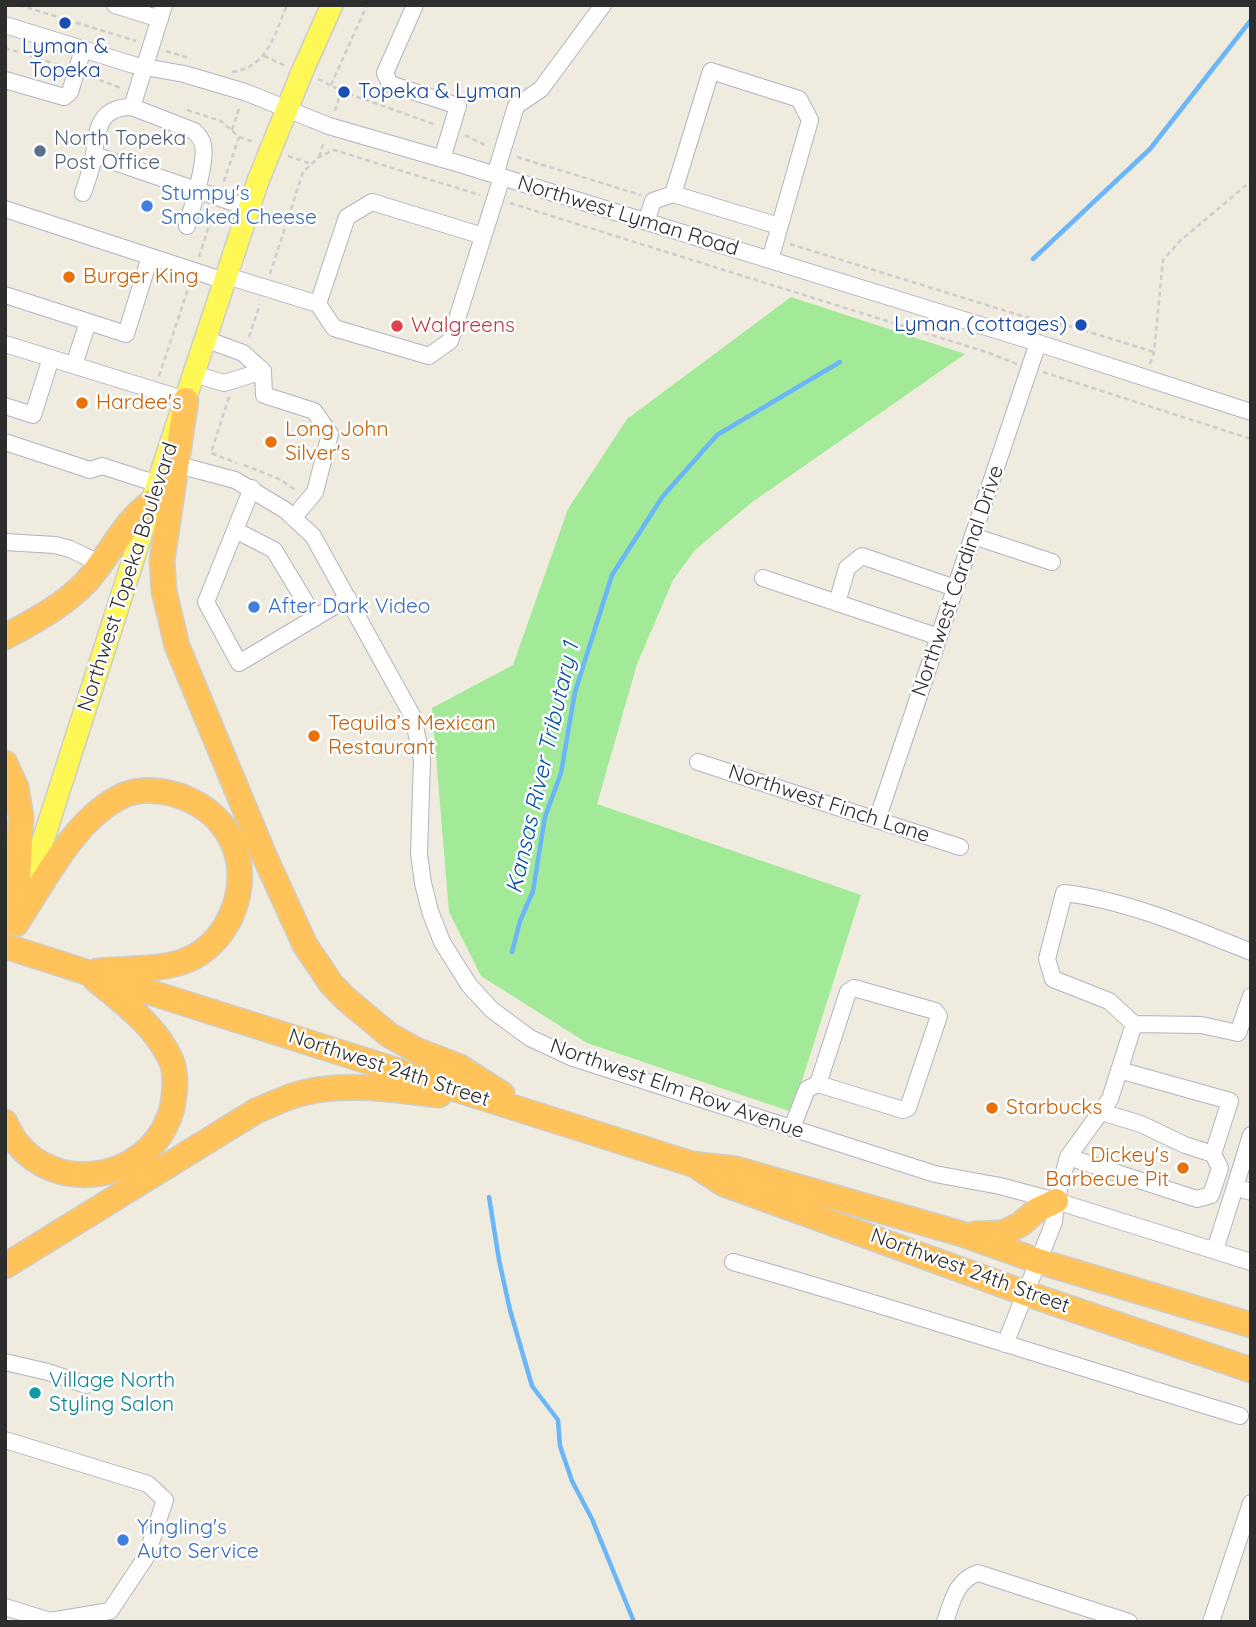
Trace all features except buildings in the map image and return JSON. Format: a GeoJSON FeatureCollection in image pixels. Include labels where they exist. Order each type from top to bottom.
{"type":"FeatureCollection","features":[{"type":"Feature","properties":{"kind":"highway"},"geometry":{"type":"LineString","coordinates":[[186,400],[170,463],[162,561],[164,591],[172,628],[177,646],[264,855],[305,945],[332,985],[368,1020],[416,1050],[458,1066],[533,1113]]}},
{"type":"Feature","properties":{"kind":"highway"},"geometry":{"type":"LineString","coordinates":[[5,636],[42,616],[85,583],[136,513],[155,492]]}},
{"type":"Feature","properties":{"kind":"highway"},"geometry":{"type":"LineString","coordinates":[[5,763],[16,787],[21,816],[10,935]]}},
{"type":"Feature","properties":{"kind":"highway"},"geometry":{"type":"LineString","coordinates":[[10,935],[81,826],[119,796],[139,791],[162,792],[184,797],[197,804],[221,823],[237,849],[240,874],[238,893],[226,926],[208,948],[187,961],[159,966],[86,971]]}},
{"type":"Feature","properties":{"kind":"highway"},"geometry":{"type":"LineString","coordinates":[[5,1122],[16,1140],[41,1163],[76,1175],[96,1175],[135,1161],[164,1129],[174,1098],[172,1063],[143,1019],[86,971],[10,935]]}},
{"type":"Feature","properties":{"kind":"highway","name":"Northwest 24th Street"},"geometry":{"type":"LineString","coordinates":[[86,971],[692,1164],[736,1169],[962,1234],[1038,1261],[1251,1325]]}},
{"type":"Feature","properties":{"kind":"highway"},"geometry":{"type":"LineString","coordinates":[[5,1266],[256,1111],[302,1093],[352,1087],[492,1101]]}},
{"type":"Feature","properties":{"kind":"highway","name":"Northwest 24th Street"},"geometry":{"type":"LineString","coordinates":[[692,1164],[724,1184],[1242,1368]]}},
{"type":"Feature","properties":{"kind":"highway"},"geometry":{"type":"LineString","coordinates":[[962,1234],[1002,1233],[1012,1230],[1037,1210],[1056,1201]]}},
{"type":"Feature","properties":{"kind":"main road"},"geometry":{"type":"LineString","coordinates":[[186,400],[286,109],[332,5]]}},
{"type":"Feature","properties":{"kind":"main road","name":"Northwest Topeka Boulevard"},"geometry":{"type":"LineString","coordinates":[[5,956],[155,492],[170,463]]}},
{"type":"Feature","properties":{"kind":"street"},"geometry":{"type":"LineString","coordinates":[[115,5],[162,12],[132,107]]}},
{"type":"Feature","properties":{"kind":"street"},"geometry":{"type":"LineString","coordinates":[[415,5],[385,73],[390,84],[458,106],[442,159]]}},
{"type":"Feature","properties":{"kind":"street"},"geometry":{"type":"LineString","coordinates":[[5,209],[150,257],[318,304],[334,328],[429,356],[450,341],[483,236],[502,152],[516,106],[541,89],[603,5]]}},
{"type":"Feature","properties":{"kind":"street","name":"Northwest Lyman Road"},"geometry":{"type":"LineString","coordinates":[[5,25],[146,67],[184,74],[233,88],[329,126],[1038,343],[1251,412]]}},
{"type":"Feature","properties":{"kind":"street"},"geometry":{"type":"LineString","coordinates":[[5,80],[64,97],[70,92],[83,49]]}},
{"type":"Feature","properties":{"kind":"street"},"geometry":{"type":"LineString","coordinates":[[673,194],[711,71],[799,99],[810,120],[770,260]]}},
{"type":"Feature","properties":{"kind":"street"},"geometry":{"type":"LineString","coordinates":[[83,193],[94,155],[96,132],[108,114],[122,107],[132,107],[194,131],[201,138],[204,145],[198,191],[187,226]]}},
{"type":"Feature","properties":{"kind":"street"},"geometry":{"type":"LineString","coordinates":[[94,155],[250,208]]}},
{"type":"Feature","properties":{"kind":"street"},"geometry":{"type":"LineString","coordinates":[[646,222],[653,201],[673,194],[777,233]]}},
{"type":"Feature","properties":{"kind":"street"},"geometry":{"type":"LineString","coordinates":[[318,304],[348,217],[372,202],[483,236]]}},
{"type":"Feature","properties":{"kind":"street"},"geometry":{"type":"LineString","coordinates":[[5,295],[126,334],[150,257]]}},
{"type":"Feature","properties":{"kind":"street"},"geometry":{"type":"LineString","coordinates":[[74,365],[88,322]]}},
{"type":"Feature","properties":{"kind":"street"},"geometry":{"type":"LineString","coordinates":[[205,339],[243,353],[263,371],[264,395],[314,411],[330,435],[315,492],[294,517]]}},
{"type":"Feature","properties":{"kind":"street","name":"Northwest Cardinal Drive"},"geometry":{"type":"LineString","coordinates":[[877,820],[1038,343]]}},
{"type":"Feature","properties":{"kind":"street"},"geometry":{"type":"LineString","coordinates":[[5,344],[186,400]]}},
{"type":"Feature","properties":{"kind":"street"},"geometry":{"type":"LineString","coordinates":[[5,406],[33,415],[51,358]]}},
{"type":"Feature","properties":{"kind":"street"},"geometry":{"type":"LineString","coordinates":[[194,374],[224,383],[263,371]]}},
{"type":"Feature","properties":{"kind":"street"},"geometry":{"type":"LineString","coordinates":[[5,442],[90,470],[102,466],[155,492]]}},
{"type":"Feature","properties":{"kind":"street","name":"Northwest Elm Row Avenue"},"geometry":{"type":"LineString","coordinates":[[170,463],[235,480],[252,488],[294,517],[313,536],[413,717],[422,760],[419,845],[423,883],[439,935],[469,985],[505,1020],[530,1038],[555,1051],[792,1128],[935,1174],[1000,1186],[1056,1201],[1251,1262]]}},
{"type":"Feature","properties":{"kind":"street"},"geometry":{"type":"LineString","coordinates":[[252,488],[206,602],[239,663],[348,598]]}},
{"type":"Feature","properties":{"kind":"street"},"geometry":{"type":"LineString","coordinates":[[235,530],[274,550],[315,618]]}},
{"type":"Feature","properties":{"kind":"street"},"geometry":{"type":"LineString","coordinates":[[973,536],[1052,562]]}},
{"type":"Feature","properties":{"kind":"street"},"geometry":{"type":"LineString","coordinates":[[5,542],[55,545],[70,549],[100,564]]}},
{"type":"Feature","properties":{"kind":"street"},"geometry":{"type":"LineString","coordinates":[[837,603],[847,568],[862,556],[956,588]]}},
{"type":"Feature","properties":{"kind":"street"},"geometry":{"type":"LineString","coordinates":[[763,579],[939,637]]}},
{"type":"Feature","properties":{"kind":"street","name":"Northwest Finch Lane"},"geometry":{"type":"LineString","coordinates":[[698,762],[960,847]]}},
{"type":"Feature","properties":{"kind":"street"},"geometry":{"type":"LineString","coordinates":[[1251,952],[1183,924],[1085,895],[1064,893],[1047,959],[1053,979],[1109,1001],[1133,1024],[1201,1025],[1238,1033],[1251,996]]}},
{"type":"Feature","properties":{"kind":"street"},"geometry":{"type":"LineString","coordinates":[[792,1128],[807,1089],[818,1084],[903,1110],[908,1108],[939,1016],[935,1011],[854,988],[848,992],[818,1084]]}},
{"type":"Feature","properties":{"kind":"street"},"geometry":{"type":"LineString","coordinates":[[1005,1345],[1054,1222],[1056,1201],[1068,1157],[1110,1099],[1133,1024]]}},
{"type":"Feature","properties":{"kind":"street"},"geometry":{"type":"LineString","coordinates":[[1068,1157],[1197,1199],[1210,1195],[1219,1175],[1215,1150],[1230,1101],[1119,1070]]}},
{"type":"Feature","properties":{"kind":"street"},"geometry":{"type":"LineString","coordinates":[[1101,1112],[1141,1124],[1185,1145],[1245,1155]]}},
{"type":"Feature","properties":{"kind":"street"},"geometry":{"type":"LineString","coordinates":[[1215,1251],[1251,1135]]}},
{"type":"Feature","properties":{"kind":"street"},"geometry":{"type":"LineString","coordinates":[[1235,1187],[1251,1192]]}},
{"type":"Feature","properties":{"kind":"street"},"geometry":{"type":"LineString","coordinates":[[733,1262],[889,1306],[1005,1345],[1240,1416]]}},
{"type":"Feature","properties":{"kind":"street"},"geometry":{"type":"LineString","coordinates":[[5,1362],[48,1372],[86,1385]]}},
{"type":"Feature","properties":{"kind":"street"},"geometry":{"type":"LineString","coordinates":[[1242,1368],[1251,1385]]}},
{"type":"Feature","properties":{"kind":"street"},"geometry":{"type":"LineString","coordinates":[[5,1440],[148,1484],[165,1500],[146,1557],[110,1611],[50,1621],[5,1607]]}},
{"type":"Feature","properties":{"kind":"street"},"geometry":{"type":"LineString","coordinates":[[1211,1622],[1251,1503]]}},
{"type":"Feature","properties":{"kind":"street"},"geometry":{"type":"LineString","coordinates":[[945,1622],[955,1592],[962,1581],[978,1573],[1129,1622]]}},
{"type":"Feature","properties":{"kind":"path"},"geometry":{"type":"LineString","coordinates":[[367,5],[331,85],[469,136],[502,152],[635,192],[653,201]]}},
{"type":"Feature","properties":{"kind":"path"},"geometry":{"type":"LineString","coordinates":[[1146,377],[1154,352],[1163,260],[1180,241],[1251,181]]}},
{"type":"Feature","properties":{"kind":"path"},"geometry":{"type":"LineString","coordinates":[[525,208],[986,352],[1251,439]]}},
{"type":"Feature","properties":{"kind":"path"},"geometry":{"type":"LineString","coordinates":[[777,233],[1022,316],[1073,327],[1154,352]]}},
{"type":"Feature","properties":{"kind":"green space"},"geometry":{"type":"Polygon","coordinates":[[[791,297],[965,354],[751,503],[695,550],[673,580],[637,664],[597,804],[861,895],[792,1112],[587,1043],[481,976],[449,912],[432,708],[513,665],[568,509],[627,419],[791,297]]]}},
{"type":"Feature","properties":{"kind":"waterway","name":"Kansas River Tributary 1"},"geometry":{"type":"LineString","coordinates":[[1033,259],[1150,149],[1251,20]]}},
{"type":"Feature","properties":{"kind":"waterway","name":"Kansas River Tributary 1"},"geometry":{"type":"LineString","coordinates":[[512,952],[520,921],[533,891],[545,817],[561,773],[575,692],[612,575],[663,496],[717,435],[840,362]]}},
{"type":"Feature","properties":{"kind":"waterway","name":"Kansas River Tributary 1"},"geometry":{"type":"LineString","coordinates":[[489,1197],[510,1310],[532,1386],[558,1420],[560,1446],[572,1481],[592,1519],[634,1622]]}},
{"type":"Feature","properties":{"kind":"place","name":"Lyman & Topeka"},"geometry":{"type":"Point","coordinates":[65,23]}},
{"type":"Feature","properties":{"kind":"place","name":"Topeka & Lyman"},"geometry":{"type":"Point","coordinates":[344,92]}},
{"type":"Feature","properties":{"kind":"place","name":"North Topeka Post Office"},"geometry":{"type":"Point","coordinates":[40,151]}},
{"type":"Feature","properties":{"kind":"place","name":"Stumpy's Smoked Cheese"},"geometry":{"type":"Point","coordinates":[147,206]}},
{"type":"Feature","properties":{"kind":"place","name":"Burger King"},"geometry":{"type":"Point","coordinates":[69,277]}},
{"type":"Feature","properties":{"kind":"place","name":"Lyman (cottages)"},"geometry":{"type":"Point","coordinates":[1081,325]}},
{"type":"Feature","properties":{"kind":"place","name":"Walgreens"},"geometry":{"type":"Point","coordinates":[397,326]}},
{"type":"Feature","properties":{"kind":"place","name":"Hardee's"},"geometry":{"type":"Point","coordinates":[82,403]}},
{"type":"Feature","properties":{"kind":"place","name":"Long John Silver's"},"geometry":{"type":"Point","coordinates":[271,442]}},
{"type":"Feature","properties":{"kind":"place","name":"After Dark Video"},"geometry":{"type":"Point","coordinates":[254,607]}},
{"type":"Feature","properties":{"kind":"place","name":"Tequila’s Mexican Restaurant"},"geometry":{"type":"Point","coordinates":[314,736]}},
{"type":"Feature","properties":{"kind":"place","name":"Starbucks"},"geometry":{"type":"Point","coordinates":[992,1108]}},
{"type":"Feature","properties":{"kind":"place","name":"Dickey's Barbecue Pit"},"geometry":{"type":"Point","coordinates":[1183,1168]}},
{"type":"Feature","properties":{"kind":"place","name":"Village North Styling Salon"},"geometry":{"type":"Point","coordinates":[35,1393]}},
{"type":"Feature","properties":{"kind":"place","name":"Yingling's Auto Service"},"geometry":{"type":"Point","coordinates":[123,1540]}}]}
